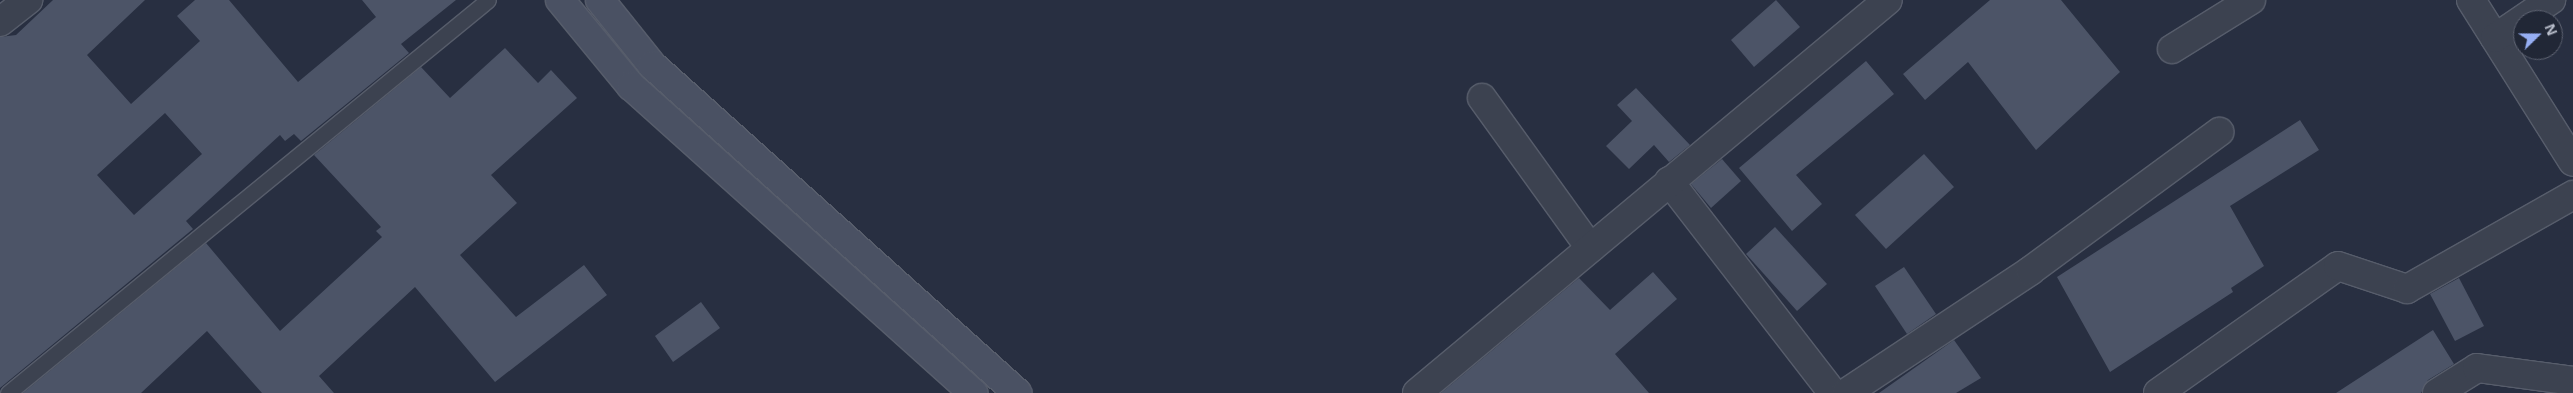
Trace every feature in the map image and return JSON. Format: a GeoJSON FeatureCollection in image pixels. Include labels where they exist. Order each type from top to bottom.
{"type":"FeatureCollection","features":[{"type":"Feature","properties":{"kind":"main road"},"geometry":{"type":"LineString","coordinates":[[560,0],[631,86],[963,390]]}},
{"type":"Feature","properties":{"kind":"main road"},"geometry":{"type":"LineString","coordinates":[[600,0],[652,66],[1018,393]]}},
{"type":"Feature","properties":{"kind":"street"},"geometry":{"type":"LineString","coordinates":[[0,22],[28,0]]}},
{"type":"Feature","properties":{"kind":"street"},"geometry":{"type":"LineString","coordinates":[[1417,393],[1888,0]]}},
{"type":"Feature","properties":{"kind":"street"},"geometry":{"type":"LineString","coordinates":[[2172,49],[2251,0]]}},
{"type":"Feature","properties":{"kind":"street"},"geometry":{"type":"LineString","coordinates":[[2470,0],[2573,162]]}},
{"type":"Feature","properties":{"kind":"street"},"geometry":{"type":"LineString","coordinates":[[2495,38],[2551,0]]}},
{"type":"Feature","properties":{"kind":"street"},"geometry":{"type":"LineString","coordinates":[[1482,98],[1590,248]]}},
{"type":"Feature","properties":{"kind":"street"},"geometry":{"type":"LineString","coordinates":[[1846,393],[2030,271],[2219,132]]}},
{"type":"Feature","properties":{"kind":"street"},"geometry":{"type":"LineString","coordinates":[[1669,181],[1833,393]]}},
{"type":"Feature","properties":{"kind":"street"},"geometry":{"type":"LineString","coordinates":[[2158,393],[2338,266],[2407,289],[2573,195]]}},
{"type":"Feature","properties":{"kind":"street"},"geometry":{"type":"LineString","coordinates":[[963,390],[989,367]]}},
{"type":"Feature","properties":{"kind":"street"},"geometry":{"type":"LineString","coordinates":[[2437,393],[2477,368],[2573,381]]}},
{"type":"Feature","properties":{"kind":"lane"},"geometry":{"type":"LineString","coordinates":[[8,393],[488,0]]}},
{"type":"Feature","properties":{"kind":"building"},"geometry":{"type":"Polygon","coordinates":[[[53,0],[145,0],[87,55],[131,104],[200,41],[177,16],[195,0],[229,0],[298,82],[376,17],[362,0],[456,0],[401,44],[409,53],[301,141],[294,134],[285,141],[280,135],[186,221],[193,229],[0,388],[0,37],[16,35],[53,0]],[[165,113],[97,175],[134,215],[202,154],[165,113]]]}},
{"type":"Feature","properties":{"kind":"building"},"geometry":{"type":"Polygon","coordinates":[[[1776,0],[1800,27],[1754,67],[1731,40],[1776,0]]]}},
{"type":"Feature","properties":{"kind":"building"},"geometry":{"type":"Polygon","coordinates":[[[1990,0],[2061,0],[2120,72],[2036,150],[1968,62],[1925,100],[1903,74],[1990,0]]]}},
{"type":"Feature","properties":{"kind":"building"},"geometry":{"type":"Polygon","coordinates":[[[505,48],[538,83],[551,70],[577,98],[491,175],[517,203],[460,255],[516,317],[584,265],[607,295],[495,382],[415,287],[319,376],[334,393],[262,393],[207,331],[141,393],[23,393],[206,243],[280,331],[382,237],[376,231],[381,227],[314,155],[421,67],[450,98],[505,48]]]}},
{"type":"Feature","properties":{"kind":"building"},"geometry":{"type":"Polygon","coordinates":[[[1866,61],[1894,94],[1796,175],[1822,204],[1792,231],[1739,168],[1866,61]]]}},
{"type":"Feature","properties":{"kind":"building"},"geometry":{"type":"Polygon","coordinates":[[[1636,88],[1690,145],[1669,162],[1654,145],[1629,169],[1606,146],[1632,121],[1617,105],[1636,88]]]}},
{"type":"Feature","properties":{"kind":"building"},"geometry":{"type":"Polygon","coordinates":[[[2300,120],[2319,150],[2230,206],[2264,266],[2231,288],[2233,292],[2110,372],[2057,277],[2300,120]]]}},
{"type":"Feature","properties":{"kind":"building"},"geometry":{"type":"Polygon","coordinates":[[[1924,154],[1954,187],[1886,249],[1855,215],[1924,154]]]}},
{"type":"Feature","properties":{"kind":"building"},"geometry":{"type":"Polygon","coordinates":[[[1722,159],[1741,181],[1711,208],[1691,184],[1722,159]]]}},
{"type":"Feature","properties":{"kind":"building"},"geometry":{"type":"Polygon","coordinates":[[[1775,227],[1827,284],[1797,311],[1746,254],[1775,227]]]}},
{"type":"Feature","properties":{"kind":"building"},"geometry":{"type":"Polygon","coordinates":[[[1904,267],[1936,314],[1907,334],[1875,286],[1904,267]]]}},
{"type":"Feature","properties":{"kind":"building"},"geometry":{"type":"Polygon","coordinates":[[[1653,272],[1677,299],[1615,354],[1649,393],[1441,393],[1579,278],[1610,310],[1653,272]]]}},
{"type":"Feature","properties":{"kind":"building"},"geometry":{"type":"Polygon","coordinates":[[[2459,278],[2484,326],[2455,341],[2430,294],[2459,278]]]}},
{"type":"Feature","properties":{"kind":"building"},"geometry":{"type":"Polygon","coordinates":[[[701,302],[720,328],[673,362],[655,336],[701,302]]]}},
{"type":"Feature","properties":{"kind":"building"},"geometry":{"type":"Polygon","coordinates":[[[2433,330],[2454,364],[2428,380],[2421,393],[2336,393],[2433,330]]]}},
{"type":"Feature","properties":{"kind":"building"},"geometry":{"type":"Polygon","coordinates":[[[1954,340],[1981,378],[1956,393],[1879,393],[1954,340]]]}}]}
